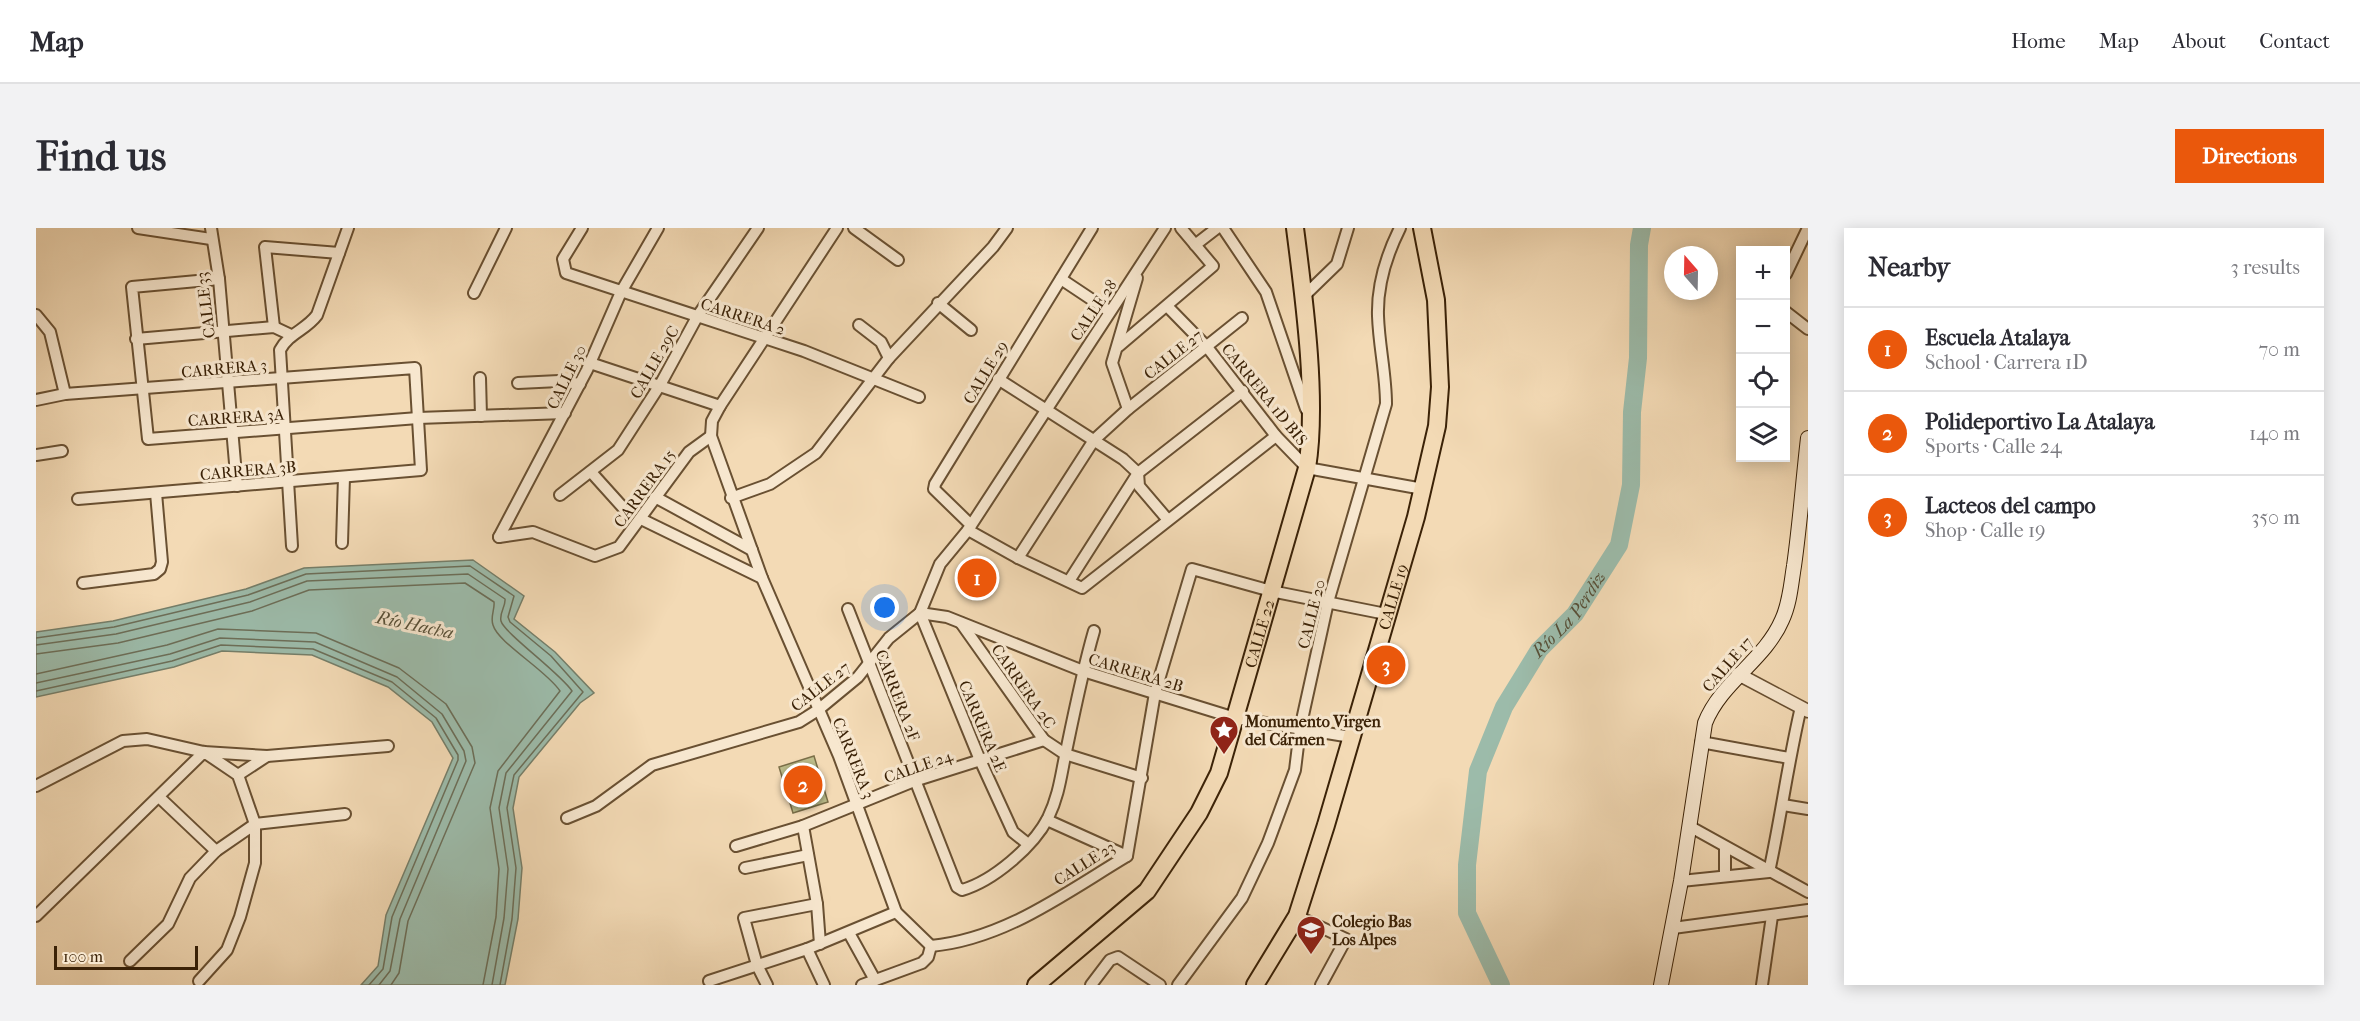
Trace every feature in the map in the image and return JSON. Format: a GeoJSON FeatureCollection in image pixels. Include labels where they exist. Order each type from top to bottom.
{"type":"FeatureCollection","features":[{"type":"Feature","properties":{"kind":"main road","name":"CALLE 22"},"geometry":{"type":"LineString","coordinates":[[1036,985],[1147,891],[1199,813],[1218,773],[1307,468],[1311,446],[1302,298],[1295,228]]}},
{"type":"Feature","properties":{"kind":"main road","name":"CALLE 19"},"geometry":{"type":"LineString","coordinates":[[1255,985],[1297,916],[1326,825],[1423,489],[1437,426],[1440,387],[1436,300],[1422,228]]}},
{"type":"Feature","properties":{"kind":"main road","name":"CALLE 17"},"geometry":{"type":"LineString","coordinates":[[1661,985],[1681,881],[1705,723],[1712,706],[1782,622],[1802,555],[1808,446]]}},
{"type":"Feature","properties":{"kind":"street"},"geometry":{"type":"LineString","coordinates":[[138,228],[211,233]]}},
{"type":"Feature","properties":{"kind":"street"},"geometry":{"type":"LineString","coordinates":[[292,546],[280,350],[291,335],[312,323],[317,315],[348,228]]}},
{"type":"Feature","properties":{"kind":"street"},"geometry":{"type":"LineString","coordinates":[[474,293],[506,228],[501,228]]}},
{"type":"Feature","properties":{"kind":"street","name":"CARRERA 2"},"geometry":{"type":"LineString","coordinates":[[582,228],[562,263],[566,273],[804,351],[871,380],[919,397]]}},
{"type":"Feature","properties":{"kind":"street","name":"CALLE 30"},"geometry":{"type":"LineString","coordinates":[[499,537],[566,413],[621,292],[658,228]]}},
{"type":"Feature","properties":{"kind":"street","name":"CALLE 29C"},"geometry":{"type":"LineString","coordinates":[[560,495],[618,450],[660,385],[697,317],[758,228]]}},
{"type":"Feature","properties":{"kind":"street"},"geometry":{"type":"LineString","coordinates":[[711,436],[712,422],[720,406],[837,228]]}},
{"type":"Feature","properties":{"kind":"street"},"geometry":{"type":"LineString","coordinates":[[854,228],[873,232],[898,260]]}},
{"type":"Feature","properties":{"kind":"street"},"geometry":{"type":"LineString","coordinates":[[731,498],[779,479],[816,453],[889,358],[938,303],[993,247],[1007,228]]}},
{"type":"Feature","properties":{"kind":"street","name":"CALLE 29"},"geometry":{"type":"LineString","coordinates":[[970,528],[934,489],[998,379],[1092,228]]}},
{"type":"Feature","properties":{"kind":"street","name":"CALLE 28"},"geometry":{"type":"LineString","coordinates":[[1046,410],[1109,310],[1138,272],[1165,228]]}},
{"type":"Feature","properties":{"kind":"street"},"geometry":{"type":"LineString","coordinates":[[1119,346],[1213,266],[1181,228]]}},
{"type":"Feature","properties":{"kind":"street"},"geometry":{"type":"LineString","coordinates":[[1195,245],[1217,228]]}},
{"type":"Feature","properties":{"kind":"street"},"geometry":{"type":"LineString","coordinates":[[1223,228],[1266,292],[1310,419]]}},
{"type":"Feature","properties":{"kind":"street"},"geometry":{"type":"LineString","coordinates":[[1302,298],[1336,264],[1348,228]]}},
{"type":"Feature","properties":{"kind":"street","name":"CALLE 20"},"geometry":{"type":"LineString","coordinates":[[1178,985],[1242,898],[1268,843],[1295,770],[1300,729],[1328,602],[1386,404],[1386,380],[1378,316],[1381,281],[1387,254],[1400,228]]}},
{"type":"Feature","properties":{"kind":"street"},"geometry":{"type":"LineString","coordinates":[[1790,264],[1808,228]]}},
{"type":"Feature","properties":{"kind":"street","name":"CALLE 33"},"geometry":{"type":"LineString","coordinates":[[211,233],[219,279],[237,486]]}},
{"type":"Feature","properties":{"kind":"street"},"geometry":{"type":"LineString","coordinates":[[274,327],[266,247],[339,253]]}},
{"type":"Feature","properties":{"kind":"street"},"geometry":{"type":"LineString","coordinates":[[1128,409],[1112,363],[1119,346],[1138,272]]}},
{"type":"Feature","properties":{"kind":"street","name":"CARRERA 3A"},"geometry":{"type":"LineString","coordinates":[[219,279],[132,286],[148,439],[418,418],[566,413]]}},
{"type":"Feature","properties":{"kind":"street"},"geometry":{"type":"LineString","coordinates":[[1060,279],[1109,310]]}},
{"type":"Feature","properties":{"kind":"street"},"geometry":{"type":"LineString","coordinates":[[938,303],[971,330]]}},
{"type":"Feature","properties":{"kind":"street","name":"CARRERA 1D BIS"},"geometry":{"type":"LineString","coordinates":[[1167,306],[1206,347],[1243,391],[1276,436],[1307,468],[1423,489]]}},
{"type":"Feature","properties":{"kind":"street"},"geometry":{"type":"LineString","coordinates":[[1790,316],[1808,329]]}},
{"type":"Feature","properties":{"kind":"street","name":"CALLE 27"},"geometry":{"type":"LineString","coordinates":[[1018,558],[1094,440],[1128,409],[1242,318]]}},
{"type":"Feature","properties":{"kind":"street"},"geometry":{"type":"LineString","coordinates":[[40,319],[50,332],[65,394]]}},
{"type":"Feature","properties":{"kind":"street"},"geometry":{"type":"LineString","coordinates":[[859,325],[881,342],[889,358]]}},
{"type":"Feature","properties":{"kind":"street"},"geometry":{"type":"LineString","coordinates":[[136,339],[274,327],[291,335]]}},
{"type":"Feature","properties":{"kind":"street"},"geometry":{"type":"LineString","coordinates":[[590,363],[720,406]]}},
{"type":"Feature","properties":{"kind":"street","name":"CARRERA 3"},"geometry":{"type":"LineString","coordinates":[[36,400],[65,394],[415,368],[418,418]]}},
{"type":"Feature","properties":{"kind":"street"},"geometry":{"type":"LineString","coordinates":[[480,378],[482,416]]}},
{"type":"Feature","properties":{"kind":"street"},"geometry":{"type":"LineString","coordinates":[[998,379],[1123,459],[1138,472],[1140,486],[1168,520]]}},
{"type":"Feature","properties":{"kind":"street"},"geometry":{"type":"LineString","coordinates":[[518,383],[558,381],[580,384]]}},
{"type":"Feature","properties":{"kind":"street"},"geometry":{"type":"LineString","coordinates":[[1069,581],[1138,472],[1243,391]]}},
{"type":"Feature","properties":{"kind":"street","name":"CALLE 27"},"geometry":{"type":"LineString","coordinates":[[567,818],[596,806],[652,765],[799,722],[818,710],[858,677],[889,638],[920,613],[940,564],[970,528],[1046,410]]}},
{"type":"Feature","properties":{"kind":"street","name":"CARRERA 3B"},"geometry":{"type":"LineString","coordinates":[[78,499],[421,470],[418,418]]}},
{"type":"Feature","properties":{"kind":"street","name":"CARRERA 3"},"geometry":{"type":"LineString","coordinates":[[711,436],[731,498],[762,578],[839,756],[896,912],[931,946]]}},
{"type":"Feature","properties":{"kind":"street","name":"CARRERA 15"},"geometry":{"type":"LineString","coordinates":[[499,537],[533,532],[595,556],[619,547],[689,452],[711,436]]}},
{"type":"Feature","properties":{"kind":"street"},"geometry":{"type":"LineString","coordinates":[[970,528],[1018,558],[1082,588],[1276,436]]}},
{"type":"Feature","properties":{"kind":"street"},"geometry":{"type":"LineString","coordinates":[[36,455],[62,451]]}},
{"type":"Feature","properties":{"kind":"street"},"geometry":{"type":"LineString","coordinates":[[591,472],[627,512]]}},
{"type":"Feature","properties":{"kind":"street"},"geometry":{"type":"LineString","coordinates":[[342,543],[344,477]]}},
{"type":"Feature","properties":{"kind":"street"},"geometry":{"type":"LineString","coordinates":[[83,583],[154,574],[160,569],[162,562],[156,493]]}},
{"type":"Feature","properties":{"kind":"street"},"geometry":{"type":"LineString","coordinates":[[656,496],[752,550]]}},
{"type":"Feature","properties":{"kind":"street"},"geometry":{"type":"LineString","coordinates":[[641,519],[762,578]]}},
{"type":"Feature","properties":{"kind":"street","name":"CALLE 23"},"geometry":{"type":"LineString","coordinates":[[931,946],[962,943],[1021,920],[1127,856],[1155,693],[1192,569],[1271,591]]}},
{"type":"Feature","properties":{"kind":"street"},"geometry":{"type":"LineString","coordinates":[[1271,591],[1386,614]]}},
{"type":"Feature","properties":{"kind":"street","name":"CARRERA 2F"},"geometry":{"type":"LineString","coordinates":[[848,609],[957,886],[962,890],[974,887],[1000,872],[1028,844]]}},
{"type":"Feature","properties":{"kind":"street","name":"CARRERA 2B"},"geometry":{"type":"LineString","coordinates":[[920,613],[961,622],[1083,671],[1235,718],[1351,737]]}},
{"type":"Feature","properties":{"kind":"street","name":"CARRERA 2E"},"geometry":{"type":"LineString","coordinates":[[920,613],[980,760],[1013,832],[1028,844]]}},
{"type":"Feature","properties":{"kind":"street","name":"CARRERA 2C"},"geometry":{"type":"LineString","coordinates":[[961,622],[1044,740],[1065,754],[1142,778]]}},
{"type":"Feature","properties":{"kind":"street"},"geometry":{"type":"LineString","coordinates":[[1028,844],[1047,820],[1063,780],[1065,754],[1094,631]]}},
{"type":"Feature","properties":{"kind":"street"},"geometry":{"type":"LineString","coordinates":[[1738,674],[1805,709],[1789,758],[1783,805],[1769,872]]}},
{"type":"Feature","properties":{"kind":"street"},"geometry":{"type":"LineString","coordinates":[[36,786],[123,741],[147,739],[204,752],[267,756],[388,746]]}},
{"type":"Feature","properties":{"kind":"street","name":"CALLE 24"},"geometry":{"type":"LineString","coordinates":[[736,846],[803,826],[914,781],[1044,740]]}},
{"type":"Feature","properties":{"kind":"street"},"geometry":{"type":"LineString","coordinates":[[1701,742],[1789,758]]}},
{"type":"Feature","properties":{"kind":"street"},"geometry":{"type":"LineString","coordinates":[[199,981],[226,950],[240,917],[255,863],[255,824],[238,775],[204,752]]}},
{"type":"Feature","properties":{"kind":"street"},"geometry":{"type":"LineString","coordinates":[[36,916],[204,752]]}},
{"type":"Feature","properties":{"kind":"street"},"geometry":{"type":"LineString","coordinates":[[238,775],[267,756]]}},
{"type":"Feature","properties":{"kind":"street"},"geometry":{"type":"LineString","coordinates":[[159,797],[216,850]]}},
{"type":"Feature","properties":{"kind":"street"},"geometry":{"type":"LineString","coordinates":[[1783,805],[1808,809]]}},
{"type":"Feature","properties":{"kind":"street"},"geometry":{"type":"LineString","coordinates":[[130,961],[168,924],[190,878],[216,850],[255,824],[345,814]]}},
{"type":"Feature","properties":{"kind":"street"},"geometry":{"type":"LineString","coordinates":[[1047,820],[1127,856]]}},
{"type":"Feature","properties":{"kind":"street"},"geometry":{"type":"LineString","coordinates":[[803,826],[817,904],[820,944]]}},
{"type":"Feature","properties":{"kind":"street"},"geometry":{"type":"LineString","coordinates":[[1689,826],[1808,892]]}},
{"type":"Feature","properties":{"kind":"street"},"geometry":{"type":"LineString","coordinates":[[1725,847],[1725,875]]}},
{"type":"Feature","properties":{"kind":"street"},"geometry":{"type":"LineString","coordinates":[[745,868],[808,855]]}},
{"type":"Feature","properties":{"kind":"street"},"geometry":{"type":"LineString","coordinates":[[1681,881],[1769,872]]}},
{"type":"Feature","properties":{"kind":"street"},"geometry":{"type":"LineString","coordinates":[[767,985],[757,965],[744,918],[817,904]]}},
{"type":"Feature","properties":{"kind":"street"},"geometry":{"type":"LineString","coordinates":[[1673,928],[1808,910]]}},
{"type":"Feature","properties":{"kind":"street"},"geometry":{"type":"LineString","coordinates":[[709,981],[807,949],[896,912]]}},
{"type":"Feature","properties":{"kind":"street"},"geometry":{"type":"LineString","coordinates":[[1297,916],[1346,939],[1321,985]]}},
{"type":"Feature","properties":{"kind":"street"},"geometry":{"type":"LineString","coordinates":[[1762,985],[1772,916]]}},
{"type":"Feature","properties":{"kind":"street"},"geometry":{"type":"LineString","coordinates":[[849,933],[875,980]]}},
{"type":"Feature","properties":{"kind":"street"},"geometry":{"type":"LineString","coordinates":[[862,985],[922,963],[928,957],[931,946]]}},
{"type":"Feature","properties":{"kind":"street"},"geometry":{"type":"LineString","coordinates":[[807,949],[824,985]]}},
{"type":"Feature","properties":{"kind":"street"},"geometry":{"type":"LineString","coordinates":[[1091,985],[1114,957],[1123,959],[1160,985]]}},
{"type":"Feature","properties":{"kind":"green space"},"geometry":{"type":"Polygon","coordinates":[[[814,756],[828,802],[793,813],[779,767],[814,756]]]}},
{"type":"Feature","properties":{"kind":"water","name":"Río Hacha"},"geometry":{"type":"Polygon","coordinates":[[[473,560],[524,596],[514,619],[555,652],[594,693],[580,703],[519,777],[513,808],[522,868],[518,919],[505,985],[361,985],[378,966],[386,915],[453,758],[432,722],[388,687],[312,655],[222,651],[174,667],[36,697],[36,632],[113,621],[246,589],[304,568],[473,560]]]}},
{"type":"Feature","properties":{"kind":"waterway","name":"Río La Perdiz"},"geometry":{"type":"LineString","coordinates":[[1501,985],[1467,913],[1467,865],[1478,771],[1504,707],[1539,650],[1575,614],[1619,545],[1631,485],[1632,412],[1638,358],[1639,245],[1642,228]]}},
{"type":"Feature","properties":{"kind":"place","name":"Escuela Atalaya"},"geometry":{"type":"Point","coordinates":[977,578]}},
{"type":"Feature","properties":{"kind":"place","name":"Lacteos del campo"},"geometry":{"type":"Point","coordinates":[1386,665]}},
{"type":"Feature","properties":{"kind":"place","name":"Monumento Virgen del Cármen"},"geometry":{"type":"Point","coordinates":[1224,756]}},
{"type":"Feature","properties":{"kind":"place","name":"Polideportivo La Atalaya"},"geometry":{"type":"Point","coordinates":[803,785]}},
{"type":"Feature","properties":{"kind":"place","name":"Colegio Bas Los Alpes"},"geometry":{"type":"Point","coordinates":[1311,956]}}]}
